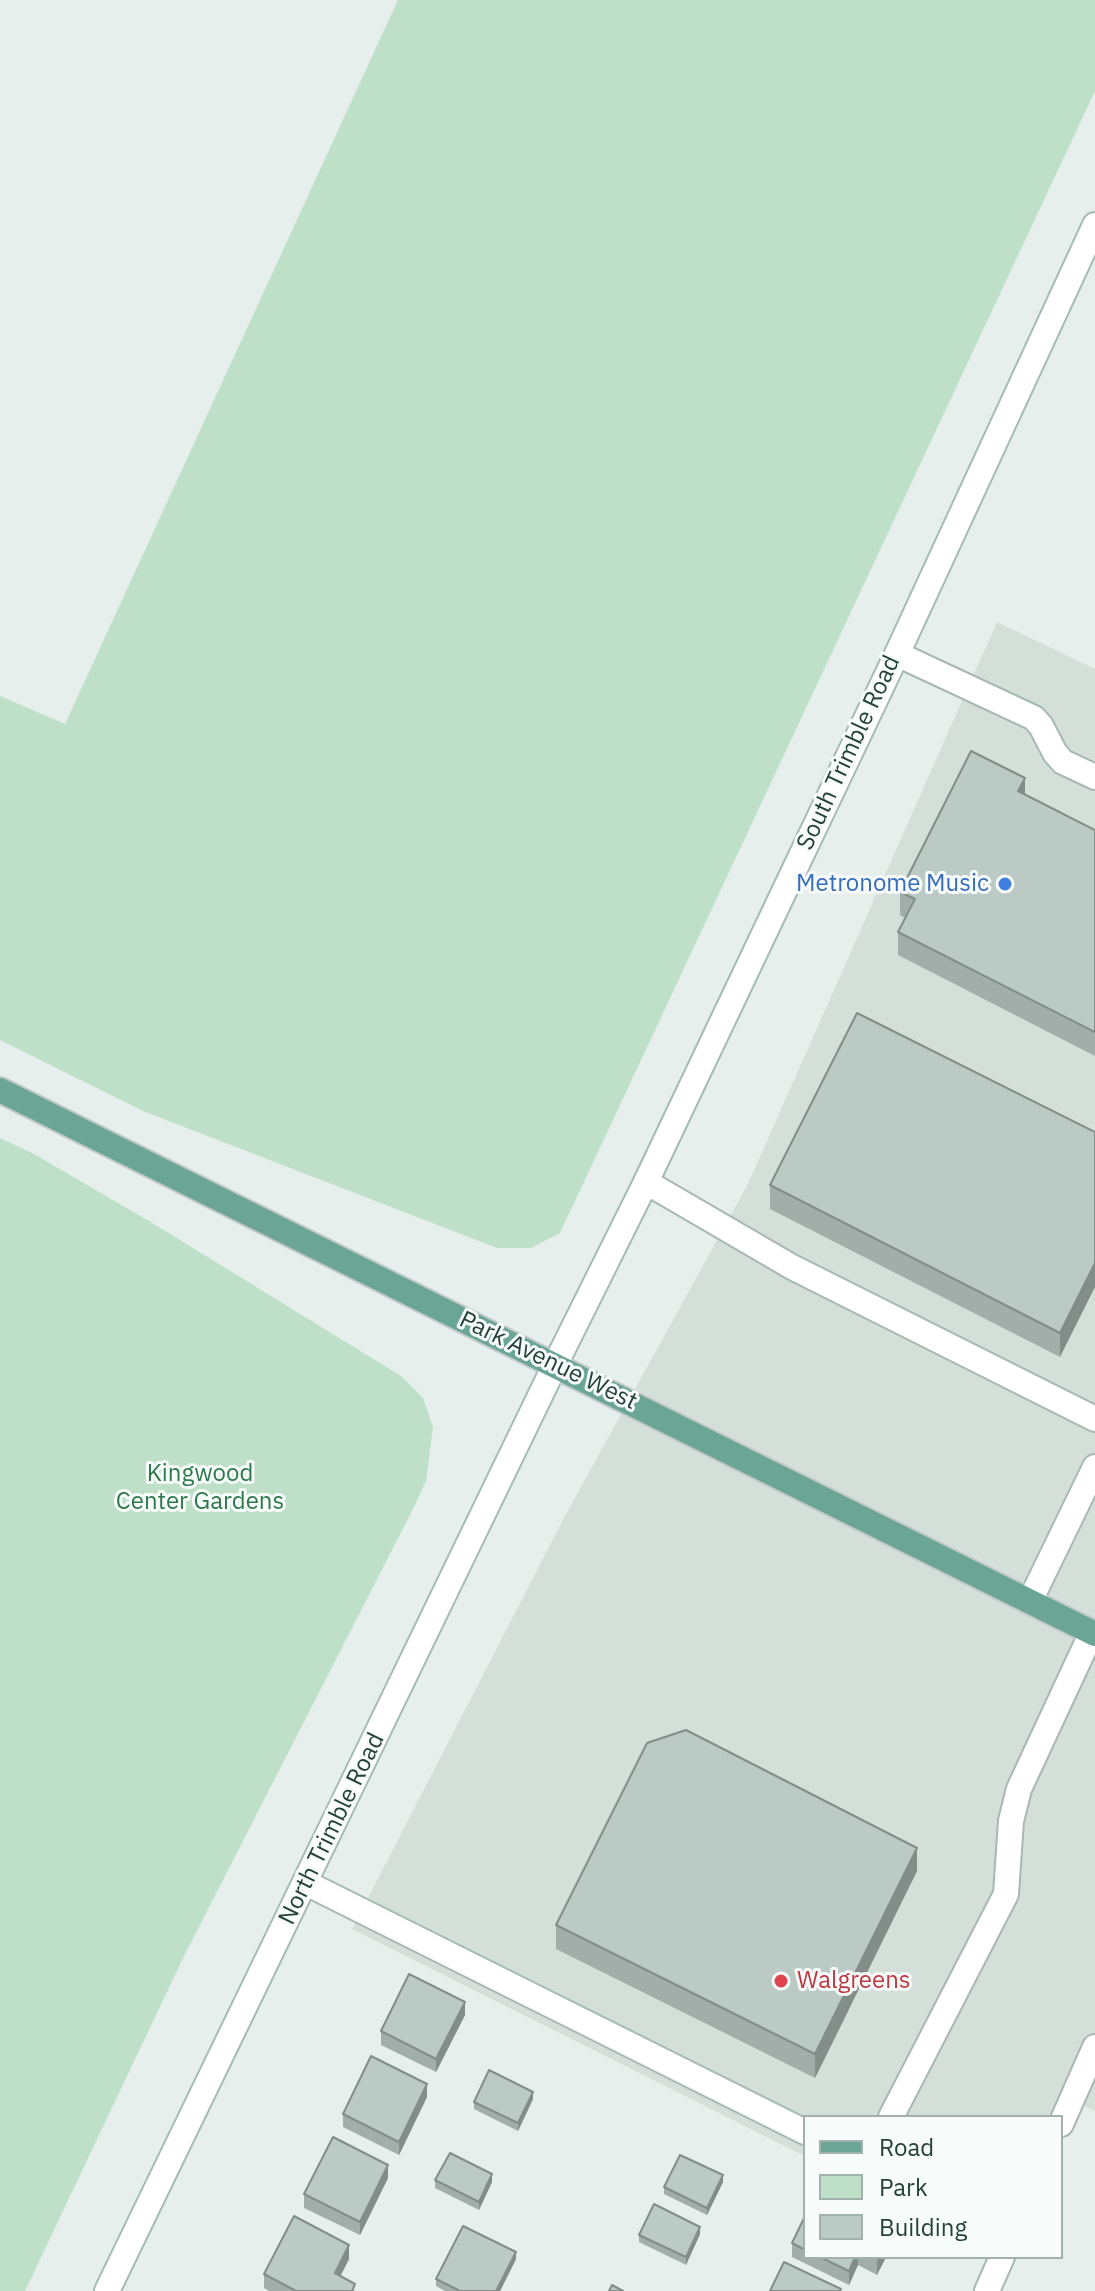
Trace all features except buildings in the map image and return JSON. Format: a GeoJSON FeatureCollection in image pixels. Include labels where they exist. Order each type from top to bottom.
{"type":"FeatureCollection","features":[{"type":"Feature","properties":{"kind":"main road","name":"South Trimble Road"},"geometry":{"type":"LineString","coordinates":[[555,1365],[646,1182],[897,654],[1095,225]]}},
{"type":"Feature","properties":{"kind":"main road"},"geometry":{"type":"LineString","coordinates":[[897,654],[1034,718],[1063,762],[1095,777]]}},
{"type":"Feature","properties":{"kind":"main road","name":"Park Avenue West"},"geometry":{"type":"LineString","coordinates":[[0,1090],[1093,1633]]}},
{"type":"Feature","properties":{"kind":"main road"},"geometry":{"type":"LineString","coordinates":[[646,1182],[792,1267],[1095,1419]]}},
{"type":"Feature","properties":{"kind":"main road","name":"North Trimble Road"},"geometry":{"type":"LineString","coordinates":[[107,2291],[555,1365]]}},
{"type":"Feature","properties":{"kind":"main road"},"geometry":{"type":"LineString","coordinates":[[1030,1601],[1095,1467]]}},
{"type":"Feature","properties":{"kind":"main road"},"geometry":{"type":"LineString","coordinates":[[892,2115],[1006,1894],[1011,1821],[1019,1789],[1093,1633]]}},
{"type":"Feature","properties":{"kind":"main road"},"geometry":{"type":"LineString","coordinates":[[306,1883],[803,2131]]}},
{"type":"Feature","properties":{"kind":"main road"},"geometry":{"type":"LineString","coordinates":[[1063,2119],[1095,2047]]}},
{"type":"Feature","properties":{"kind":"main road"},"geometry":{"type":"LineString","coordinates":[[987,2291],[1001,2259]]}},
{"type":"Feature","properties":{"kind":"shaded area"},"geometry":{"type":"Polygon","coordinates":[[[997,622],[1095,669],[1095,2111],[1074,2101],[1063,2115],[803,2115],[803,2155],[352,1929],[565,1516],[748,1184],[997,622]]]}},
{"type":"Feature","properties":{"kind":"green space"},"geometry":{"type":"Polygon","coordinates":[[[398,0],[1095,0],[1095,91],[560,1233],[531,1248],[497,1248],[143,1111],[0,1040],[0,696],[65,724],[398,0]]]}},
{"type":"Feature","properties":{"kind":"green space","name":"Kingwood Center Gardens"},"geometry":{"type":"Polygon","coordinates":[[[0,1138],[34,1154],[149,1221],[401,1376],[423,1398],[433,1427],[426,1481],[413,1509],[184,1956],[25,2291],[0,2291],[0,1138]]]}},
{"type":"Feature","properties":{"kind":"place","name":"Metronome Music"},"geometry":{"type":"Point","coordinates":[1005,884]}},
{"type":"Feature","properties":{"kind":"place","name":"Walgreens"},"geometry":{"type":"Point","coordinates":[781,1981]}}]}
